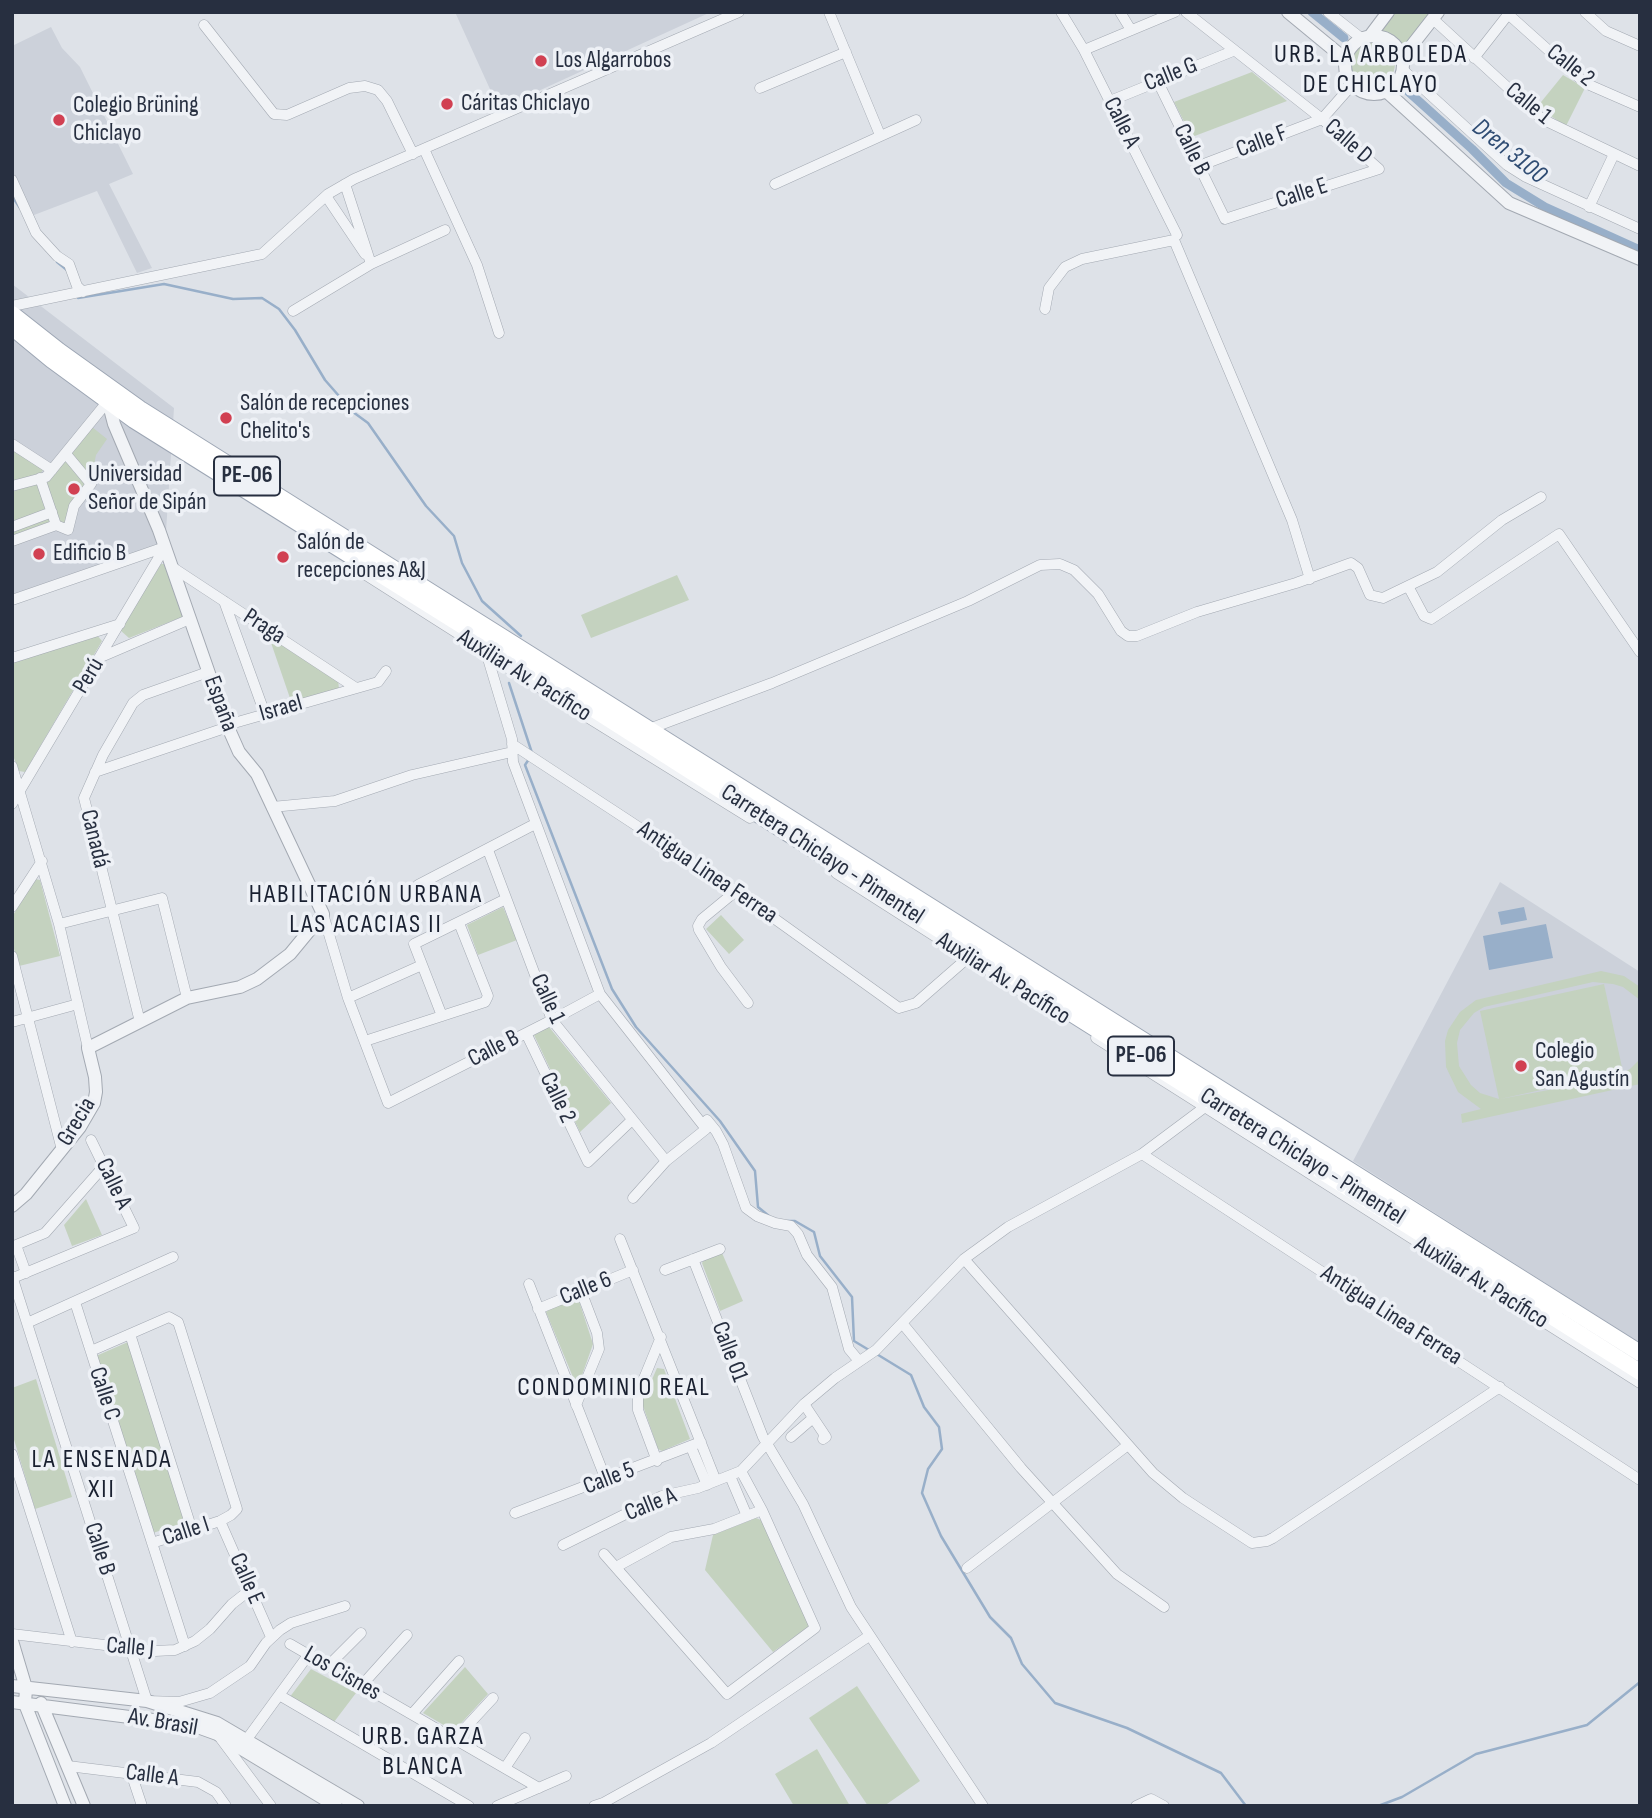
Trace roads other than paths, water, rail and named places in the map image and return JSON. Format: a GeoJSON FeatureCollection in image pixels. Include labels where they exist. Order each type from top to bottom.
{"type":"FeatureCollection","features":[{"type":"Feature","properties":{"kind":"main road","name":"Carretera Chiclayo - Pimentel"},"geometry":{"type":"LineString","coordinates":[[12,314],[140,409],[645,735],[1342,1174],[1640,1353]]}},
{"type":"Feature","properties":{"kind":"main road","name":"Carretera Chiclayo - Pimentel"},"geometry":{"type":"LineString","coordinates":[[12,327],[134,420],[304,525],[485,645],[645,735],[971,955],[1209,1104],[1342,1174],[1640,1372]]}},
{"type":"Feature","properties":{"kind":"main road"},"geometry":{"type":"LineString","coordinates":[[304,525],[366,575]]}},
{"type":"Feature","properties":{"kind":"street"},"geometry":{"type":"LineString","coordinates":[[12,306],[262,254],[326,197],[345,184],[738,12]]}},
{"type":"Feature","properties":{"kind":"street"},"geometry":{"type":"LineString","coordinates":[[829,12],[880,135]]}},
{"type":"Feature","properties":{"kind":"street","name":"Calle A"},"geometry":{"type":"LineString","coordinates":[[1061,12],[1084,50],[1177,235]]}},
{"type":"Feature","properties":{"kind":"street"},"geometry":{"type":"LineString","coordinates":[[1120,12],[1131,30]]}},
{"type":"Feature","properties":{"kind":"street"},"geometry":{"type":"LineString","coordinates":[[1084,50],[1175,12]]}},
{"type":"Feature","properties":{"kind":"street","name":"Calle D"},"geometry":{"type":"LineString","coordinates":[[1186,12],[1322,119],[1379,169]]}},
{"type":"Feature","properties":{"kind":"street"},"geometry":{"type":"LineString","coordinates":[[1288,12],[1345,59]]}},
{"type":"Feature","properties":{"kind":"street"},"geometry":{"type":"LineString","coordinates":[[1328,12],[1366,37],[1387,39],[1394,44],[1402,63],[1507,165],[1588,207],[1640,229]]}},
{"type":"Feature","properties":{"kind":"street"},"geometry":{"type":"LineString","coordinates":[[1388,12],[1366,37],[1348,51],[1345,59],[1347,77],[1352,85],[1368,93],[1386,91],[1399,78],[1402,63],[1435,15]]}},
{"type":"Feature","properties":{"kind":"street"},"geometry":{"type":"LineString","coordinates":[[1585,12],[1606,31],[1640,46]]}},
{"type":"Feature","properties":{"kind":"street"},"geometry":{"type":"LineString","coordinates":[[1474,58],[1509,13]]}},
{"type":"Feature","properties":{"kind":"street","name":"Calle 2"},"geometry":{"type":"LineString","coordinates":[[1509,13],[1584,83],[1640,107]]}},
{"type":"Feature","properties":{"kind":"street","name":"Calle 1"},"geometry":{"type":"LineString","coordinates":[[1435,15],[1474,58],[1542,119],[1640,166]]}},
{"type":"Feature","properties":{"kind":"street"},"geometry":{"type":"LineString","coordinates":[[204,25],[274,114],[287,115],[349,88],[365,86],[378,90],[387,101],[413,154]]}},
{"type":"Feature","properties":{"kind":"street","name":"Calle G"},"geometry":{"type":"LineString","coordinates":[[1110,101],[1233,51]]}},
{"type":"Feature","properties":{"kind":"street"},"geometry":{"type":"LineString","coordinates":[[760,88],[846,52]]}},
{"type":"Feature","properties":{"kind":"street","name":"Calle B"},"geometry":{"type":"LineString","coordinates":[[1157,80],[1226,219]]}},
{"type":"Feature","properties":{"kind":"street","name":"Calle F"},"geometry":{"type":"LineString","coordinates":[[1199,166],[1322,119],[1352,85]]}},
{"type":"Feature","properties":{"kind":"street"},"geometry":{"type":"LineString","coordinates":[[1386,91],[1509,203],[1640,259]]}},
{"type":"Feature","properties":{"kind":"street"},"geometry":{"type":"LineString","coordinates":[[775,184],[916,120]]}},
{"type":"Feature","properties":{"kind":"street"},"geometry":{"type":"LineString","coordinates":[[424,149],[477,265],[499,333]]}},
{"type":"Feature","properties":{"kind":"street"},"geometry":{"type":"LineString","coordinates":[[1588,207],[1614,154]]}},
{"type":"Feature","properties":{"kind":"street","name":"Calle E"},"geometry":{"type":"LineString","coordinates":[[1226,219],[1379,169]]}},
{"type":"Feature","properties":{"kind":"street"},"geometry":{"type":"LineString","coordinates":[[12,180],[36,233],[57,256],[69,264],[78,293]]}},
{"type":"Feature","properties":{"kind":"street"},"geometry":{"type":"LineString","coordinates":[[345,184],[371,264]]}},
{"type":"Feature","properties":{"kind":"street"},"geometry":{"type":"LineString","coordinates":[[326,197],[371,264]]}},
{"type":"Feature","properties":{"kind":"street"},"geometry":{"type":"LineString","coordinates":[[293,311],[371,264],[445,230]]}},
{"type":"Feature","properties":{"kind":"street"},"geometry":{"type":"LineString","coordinates":[[1045,309],[1049,288],[1065,267],[1082,259],[1174,240],[1292,520],[1310,579]]}},
{"type":"Feature","properties":{"kind":"street"},"geometry":{"type":"LineString","coordinates":[[12,486],[46,477],[108,401]]}},
{"type":"Feature","properties":{"kind":"street","name":"España"},"geometry":{"type":"LineString","coordinates":[[108,401],[114,424],[165,547],[227,725],[239,752],[257,774],[323,914],[348,998],[388,1103]]}},
{"type":"Feature","properties":{"kind":"street"},"geometry":{"type":"LineString","coordinates":[[12,444],[52,470]]}},
{"type":"Feature","properties":{"kind":"street"},"geometry":{"type":"LineString","coordinates":[[12,541],[56,525],[68,530],[74,506],[92,484],[66,454]]}},
{"type":"Feature","properties":{"kind":"street"},"geometry":{"type":"LineString","coordinates":[[40,478],[56,525]]}},
{"type":"Feature","properties":{"kind":"street"},"geometry":{"type":"LineString","coordinates":[[645,735],[968,601],[1040,565],[1060,564],[1074,570],[1098,594],[1121,631],[1133,636],[1198,612],[1310,579],[1351,563],[1357,566],[1373,597],[1383,598],[1445,567],[1486,531],[1542,497]]}},
{"type":"Feature","properties":{"kind":"street"},"geometry":{"type":"LineString","coordinates":[[12,527],[52,512]]}},
{"type":"Feature","properties":{"kind":"street"},"geometry":{"type":"LineString","coordinates":[[25,522],[31,534]]}},
{"type":"Feature","properties":{"kind":"street"},"geometry":{"type":"LineString","coordinates":[[1408,586],[1424,616],[1431,619],[1559,534],[1640,652]]}},
{"type":"Feature","properties":{"kind":"street"},"geometry":{"type":"LineString","coordinates":[[12,600],[165,547]]}},
{"type":"Feature","properties":{"kind":"street","name":"Perú"},"geometry":{"type":"LineString","coordinates":[[12,804],[165,547]]}},
{"type":"Feature","properties":{"kind":"street","name":"Praga"},"geometry":{"type":"LineString","coordinates":[[172,567],[356,688]]}},
{"type":"Feature","properties":{"kind":"street","name":"Auxiliar Av. Pacífico"},"geometry":{"type":"LineString","coordinates":[[366,575],[485,645],[503,665],[971,955]]}},
{"type":"Feature","properties":{"kind":"street"},"geometry":{"type":"LineString","coordinates":[[223,601],[265,714]]}},
{"type":"Feature","properties":{"kind":"street"},"geometry":{"type":"LineString","coordinates":[[100,657],[190,619]]}},
{"type":"Feature","properties":{"kind":"street"},"geometry":{"type":"LineString","coordinates":[[12,658],[120,624]]}},
{"type":"Feature","properties":{"kind":"street"},"geometry":{"type":"LineString","coordinates":[[485,645],[535,824],[600,994],[706,1129],[666,1161],[633,1198]]}},
{"type":"Feature","properties":{"kind":"street","name":"Israel"},"geometry":{"type":"LineString","coordinates":[[95,772],[227,725],[378,682],[386,671]]}},
{"type":"Feature","properties":{"kind":"street","name":"Canadá"},"geometry":{"type":"LineString","coordinates":[[140,1023],[84,798],[95,772],[134,703],[143,695],[208,672]]}},
{"type":"Feature","properties":{"kind":"street"},"geometry":{"type":"LineString","coordinates":[[272,807],[335,801],[412,775],[512,748]]}},
{"type":"Feature","properties":{"kind":"street","name":"Antigua Linea Ferrea"},"geometry":{"type":"LineString","coordinates":[[512,748],[736,891],[899,1007],[916,1003],[971,955]]}},
{"type":"Feature","properties":{"kind":"street"},"geometry":{"type":"LineString","coordinates":[[12,766],[59,924],[88,1048],[187,998],[240,988],[257,979],[290,954],[323,914]]}},
{"type":"Feature","properties":{"kind":"street"},"geometry":{"type":"LineString","coordinates":[[418,885],[535,824]]}},
{"type":"Feature","properties":{"kind":"street","name":"Calle 1"},"geometry":{"type":"LineString","coordinates":[[488,850],[552,1020],[666,1161]]}},
{"type":"Feature","properties":{"kind":"street"},"geometry":{"type":"LineString","coordinates":[[12,907],[42,861]]}},
{"type":"Feature","properties":{"kind":"street"},"geometry":{"type":"LineString","coordinates":[[736,891],[702,919],[698,926],[721,967],[748,1003]]}},
{"type":"Feature","properties":{"kind":"street"},"geometry":{"type":"LineString","coordinates":[[59,924],[162,898],[187,998]]}},
{"type":"Feature","properties":{"kind":"street"},"geometry":{"type":"LineString","coordinates":[[442,1016],[414,944],[506,899]]}},
{"type":"Feature","properties":{"kind":"street"},"geometry":{"type":"LineString","coordinates":[[365,1041],[488,999],[459,923]]}},
{"type":"Feature","properties":{"kind":"street"},"geometry":{"type":"LineString","coordinates":[[12,956],[62,1150]]}},
{"type":"Feature","properties":{"kind":"street"},"geometry":{"type":"LineString","coordinates":[[348,998],[422,965]]}},
{"type":"Feature","properties":{"kind":"street","name":"Calle B"},"geometry":{"type":"LineString","coordinates":[[388,1103],[600,994]]}},
{"type":"Feature","properties":{"kind":"street"},"geometry":{"type":"LineString","coordinates":[[12,1022],[78,1004]]}},
{"type":"Feature","properties":{"kind":"street","name":"Calle 2"},"geometry":{"type":"LineString","coordinates":[[526,1033],[588,1162],[632,1120]]}},
{"type":"Feature","properties":{"kind":"street","name":"Grecia"},"geometry":{"type":"LineString","coordinates":[[12,1206],[26,1194],[62,1150],[93,1104],[95,1085],[88,1048]]}},
{"type":"Feature","properties":{"kind":"street"},"geometry":{"type":"LineString","coordinates":[[604,1554],[727,1694],[815,1628],[762,1510],[741,1471],[804,1404],[876,1350],[964,1259],[1008,1227],[1142,1154],[1209,1104]]}},
{"type":"Feature","properties":{"kind":"street","name":"Auxiliar Av. Pacífico"},"geometry":{"type":"LineString","coordinates":[[1209,1104],[1640,1383]]}},
{"type":"Feature","properties":{"kind":"street"},"geometry":{"type":"LineString","coordinates":[[707,1120],[723,1144],[741,1198],[747,1208],[757,1216],[791,1226],[798,1234],[807,1255],[832,1287],[849,1349],[862,1359]]}},
{"type":"Feature","properties":{"kind":"street","name":"Calle A"},"geometry":{"type":"LineString","coordinates":[[26,1273],[134,1228],[92,1140]]}},
{"type":"Feature","properties":{"kind":"street","name":"Antigua Linea Ferrea"},"geometry":{"type":"LineString","coordinates":[[1142,1154],[1640,1480]]}},
{"type":"Feature","properties":{"kind":"street"},"geometry":{"type":"LineString","coordinates":[[12,1277],[26,1273],[16,1245],[46,1233],[104,1166]]}},
{"type":"Feature","properties":{"kind":"street"},"geometry":{"type":"LineString","coordinates":[[620,1239],[661,1337],[711,1483]]}},
{"type":"Feature","properties":{"kind":"street"},"geometry":{"type":"LineString","coordinates":[[665,1270],[720,1248]]}},
{"type":"Feature","properties":{"kind":"street"},"geometry":{"type":"LineString","coordinates":[[27,1323],[173,1257]]}},
{"type":"Feature","properties":{"kind":"street","name":"Calle 01"},"geometry":{"type":"LineString","coordinates":[[693,1259],[767,1445],[803,1504],[848,1601],[983,1806]]}},
{"type":"Feature","properties":{"kind":"street"},"geometry":{"type":"LineString","coordinates":[[964,1259],[1153,1473],[1183,1498],[1252,1543],[1273,1538],[1500,1387]]}},
{"type":"Feature","properties":{"kind":"street","name":"Calle 6"},"geometry":{"type":"LineString","coordinates":[[538,1309],[634,1270]]}},
{"type":"Feature","properties":{"kind":"street","name":"Calle B"},"geometry":{"type":"LineString","coordinates":[[12,1277],[147,1701]]}},
{"type":"Feature","properties":{"kind":"street"},"geometry":{"type":"LineString","coordinates":[[529,1284],[606,1480]]}},
{"type":"Feature","properties":{"kind":"street"},"geometry":{"type":"LineString","coordinates":[[576,1405],[599,1349],[597,1333],[581,1292]]}},
{"type":"Feature","properties":{"kind":"street","name":"Calle C"},"geometry":{"type":"LineString","coordinates":[[75,1302],[185,1646]]}},
{"type":"Feature","properties":{"kind":"street"},"geometry":{"type":"LineString","coordinates":[[91,1351],[169,1317],[178,1322],[237,1509],[220,1521]]}},
{"type":"Feature","properties":{"kind":"street"},"geometry":{"type":"LineString","coordinates":[[902,1323],[1021,1468],[1117,1574],[1164,1607]]}},
{"type":"Feature","properties":{"kind":"street"},"geometry":{"type":"LineString","coordinates":[[130,1334],[191,1530]]}},
{"type":"Feature","properties":{"kind":"street"},"geometry":{"type":"LineString","coordinates":[[657,1461],[638,1410],[638,1393],[661,1337]]}},
{"type":"Feature","properties":{"kind":"street"},"geometry":{"type":"LineString","coordinates":[[804,1404],[826,1437],[823,1439]]}},
{"type":"Feature","properties":{"kind":"street"},"geometry":{"type":"LineString","coordinates":[[792,1437],[813,1418]]}},
{"type":"Feature","properties":{"kind":"street","name":"Calle 5"},"geometry":{"type":"LineString","coordinates":[[515,1513],[696,1445]]}},
{"type":"Feature","properties":{"kind":"street"},"geometry":{"type":"LineString","coordinates":[[967,1568],[1128,1445]]}},
{"type":"Feature","properties":{"kind":"street"},"geometry":{"type":"LineString","coordinates":[[12,1454],[72,1642]]}},
{"type":"Feature","properties":{"kind":"street","name":"Calle A"},"geometry":{"type":"LineString","coordinates":[[563,1545],[662,1496],[711,1483],[741,1471]]}},
{"type":"Feature","properties":{"kind":"street"},"geometry":{"type":"LineString","coordinates":[[730,1476],[747,1516]]}},
{"type":"Feature","properties":{"kind":"street"},"geometry":{"type":"LineString","coordinates":[[616,1567],[671,1537],[714,1529],[762,1510]]}},
{"type":"Feature","properties":{"kind":"street","name":"Calle E"},"geometry":{"type":"LineString","coordinates":[[220,1521],[271,1637]]}},
{"type":"Feature","properties":{"kind":"street","name":"Calle I"},"geometry":{"type":"LineString","coordinates":[[152,1543],[220,1521]]}},
{"type":"Feature","properties":{"kind":"street","name":"Calle J"},"geometry":{"type":"LineString","coordinates":[[12,1634],[164,1651],[195,1642],[211,1629],[232,1604],[250,1590]]}},
{"type":"Feature","properties":{"kind":"street"},"geometry":{"type":"LineString","coordinates":[[147,1701],[189,1700],[218,1689],[250,1666],[271,1637],[291,1623],[345,1605]]}},
{"type":"Feature","properties":{"kind":"street"},"geometry":{"type":"LineString","coordinates":[[328,1666],[361,1633]]}},
{"type":"Feature","properties":{"kind":"street"},"geometry":{"type":"LineString","coordinates":[[362,1685],[407,1635]]}},
{"type":"Feature","properties":{"kind":"street"},"geometry":{"type":"LineString","coordinates":[[594,1806],[612,1799],[711,1743],[869,1636]]}},
{"type":"Feature","properties":{"kind":"street"},"geometry":{"type":"LineString","coordinates":[[12,1641],[26,1688],[44,1706],[84,1806]]}},
{"type":"Feature","properties":{"kind":"street","name":"Los Cisnes"},"geometry":{"type":"LineString","coordinates":[[290,1644],[539,1788]]}},
{"type":"Feature","properties":{"kind":"street"},"geometry":{"type":"LineString","coordinates":[[247,1739],[309,1654]]}},
{"type":"Feature","properties":{"kind":"street"},"geometry":{"type":"LineString","coordinates":[[412,1714],[459,1661]]}},
{"type":"Feature","properties":{"kind":"street","name":"Av. Brasil"},"geometry":{"type":"LineString","coordinates":[[12,1686],[147,1701],[217,1723],[358,1806]]}},
{"type":"Feature","properties":{"kind":"street"},"geometry":{"type":"LineString","coordinates":[[26,1688],[18,1703],[65,1806]]}},
{"type":"Feature","properties":{"kind":"street"},"geometry":{"type":"LineString","coordinates":[[279,1695],[468,1806]]}},
{"type":"Feature","properties":{"kind":"street"},"geometry":{"type":"LineString","coordinates":[[454,1739],[493,1698]]}},
{"type":"Feature","properties":{"kind":"street","name":"Av. Brasil"},"geometry":{"type":"LineString","coordinates":[[18,1703],[192,1726],[217,1734],[336,1806]]}},
{"type":"Feature","properties":{"kind":"street"},"geometry":{"type":"LineString","coordinates":[[217,1734],[271,1806]]}},
{"type":"Feature","properties":{"kind":"street"},"geometry":{"type":"LineString","coordinates":[[505,1768],[525,1738]]}},
{"type":"Feature","properties":{"kind":"street","name":"Calle A"},"geometry":{"type":"LineString","coordinates":[[68,1766],[198,1782],[216,1792],[226,1806]]}},
{"type":"Feature","properties":{"kind":"street"},"geometry":{"type":"LineString","coordinates":[[131,1773],[142,1806]]}},
{"type":"Feature","properties":{"kind":"street"},"geometry":{"type":"LineString","coordinates":[[497,1806],[566,1776]]}},
{"type":"Feature","properties":{"kind":"street"},"geometry":{"type":"LineString","coordinates":[[1136,1806],[1151,1799],[1164,1806]]}},
{"type":"Feature","properties":{"kind":"water"},"geometry":{"type":"Polygon","coordinates":[[[1524,907],[1527,920],[1501,925],[1498,912],[1524,907]]]}},
{"type":"Feature","properties":{"kind":"water"},"geometry":{"type":"Polygon","coordinates":[[[1546,924],[1553,958],[1489,970],[1483,936],[1546,924]]]}},
{"type":"Feature","properties":{"kind":"waterway","name":"Dren 3100"},"geometry":{"type":"LineString","coordinates":[[1312,12],[1344,38]]}},
{"type":"Feature","properties":{"kind":"waterway","name":"Dren 3100"},"geometry":{"type":"LineString","coordinates":[[1402,86],[1506,183],[1545,207],[1640,250]]}},
{"type":"Feature","properties":{"kind":"waterway"},"geometry":{"type":"LineString","coordinates":[[12,196],[20,208]]}},
{"type":"Feature","properties":{"kind":"waterway"},"geometry":{"type":"LineString","coordinates":[[57,262],[68,271]]}},
{"type":"Feature","properties":{"kind":"waterway"},"geometry":{"type":"LineString","coordinates":[[76,294],[78,298],[164,284],[233,299],[262,298],[279,309],[325,380],[353,412],[368,423],[426,506],[454,536],[462,563],[482,601],[521,636]]}},
{"type":"Feature","properties":{"kind":"waterway"},"geometry":{"type":"LineString","coordinates":[[509,683],[532,753]]}},
{"type":"Feature","properties":{"kind":"waterway"},"geometry":{"type":"LineString","coordinates":[[529,759],[525,765],[612,989],[636,1027],[720,1121],[755,1171],[758,1207],[769,1216]]}},
{"type":"Feature","properties":{"kind":"waterway"},"geometry":{"type":"LineString","coordinates":[[788,1221],[795,1221],[814,1232],[820,1256],[852,1297],[854,1341],[869,1350]]}},
{"type":"Feature","properties":{"kind":"waterway"},"geometry":{"type":"LineString","coordinates":[[875,1353],[911,1375],[924,1407],[939,1427],[942,1449],[928,1469],[922,1493],[941,1536],[990,1617],[1011,1638],[1022,1664],[1055,1703],[1127,1728],[1221,1773],[1246,1806]]}},
{"type":"Feature","properties":{"kind":"waterway"},"geometry":{"type":"LineString","coordinates":[[1378,1806],[1402,1797],[1476,1754],[1587,1725],[1640,1682]]}},
{"type":"Feature","properties":{"kind":"place","name":"Los Algarrobos"},"geometry":{"type":"Point","coordinates":[541,61]}},
{"type":"Feature","properties":{"kind":"place","name":"Cáritas Chiclayo"},"geometry":{"type":"Point","coordinates":[447,104]}},
{"type":"Feature","properties":{"kind":"place","name":"Colegio Brüning Chiclayo"},"geometry":{"type":"Point","coordinates":[59,120]}},
{"type":"Feature","properties":{"kind":"place","name":"Salón de recepciones Chelito's"},"geometry":{"type":"Point","coordinates":[226,418]}},
{"type":"Feature","properties":{"kind":"place","name":"Universidad Señor de Sipán"},"geometry":{"type":"Point","coordinates":[74,489]}},
{"type":"Feature","properties":{"kind":"place","name":"Edificio B"},"geometry":{"type":"Point","coordinates":[39,554]}},
{"type":"Feature","properties":{"kind":"place","name":"Salón de recepciones A&J"},"geometry":{"type":"Point","coordinates":[283,557]}},
{"type":"Feature","properties":{"kind":"place","name":"Colegio San Agustín"},"geometry":{"type":"Point","coordinates":[1521,1066]}},
{"type":"Feature","properties":{"kind":"district","name":"URB. LA ARBOLEDA DE CHICLAYO"},"geometry":{"type":"Point","coordinates":[1371,70]}},
{"type":"Feature","properties":{"kind":"district","name":"HABILITACIÓN URBANA LAS ACACIAS II"},"geometry":{"type":"Point","coordinates":[366,910]}},
{"type":"Feature","properties":{"kind":"district","name":"CONDOMINIO REAL"},"geometry":{"type":"Point","coordinates":[614,1388]}},
{"type":"Feature","properties":{"kind":"district","name":"LA ENSENADA XII"},"geometry":{"type":"Point","coordinates":[102,1475]}},
{"type":"Feature","properties":{"kind":"district","name":"URB. GARZA BLANCA"},"geometry":{"type":"Point","coordinates":[423,1752]}}]}
